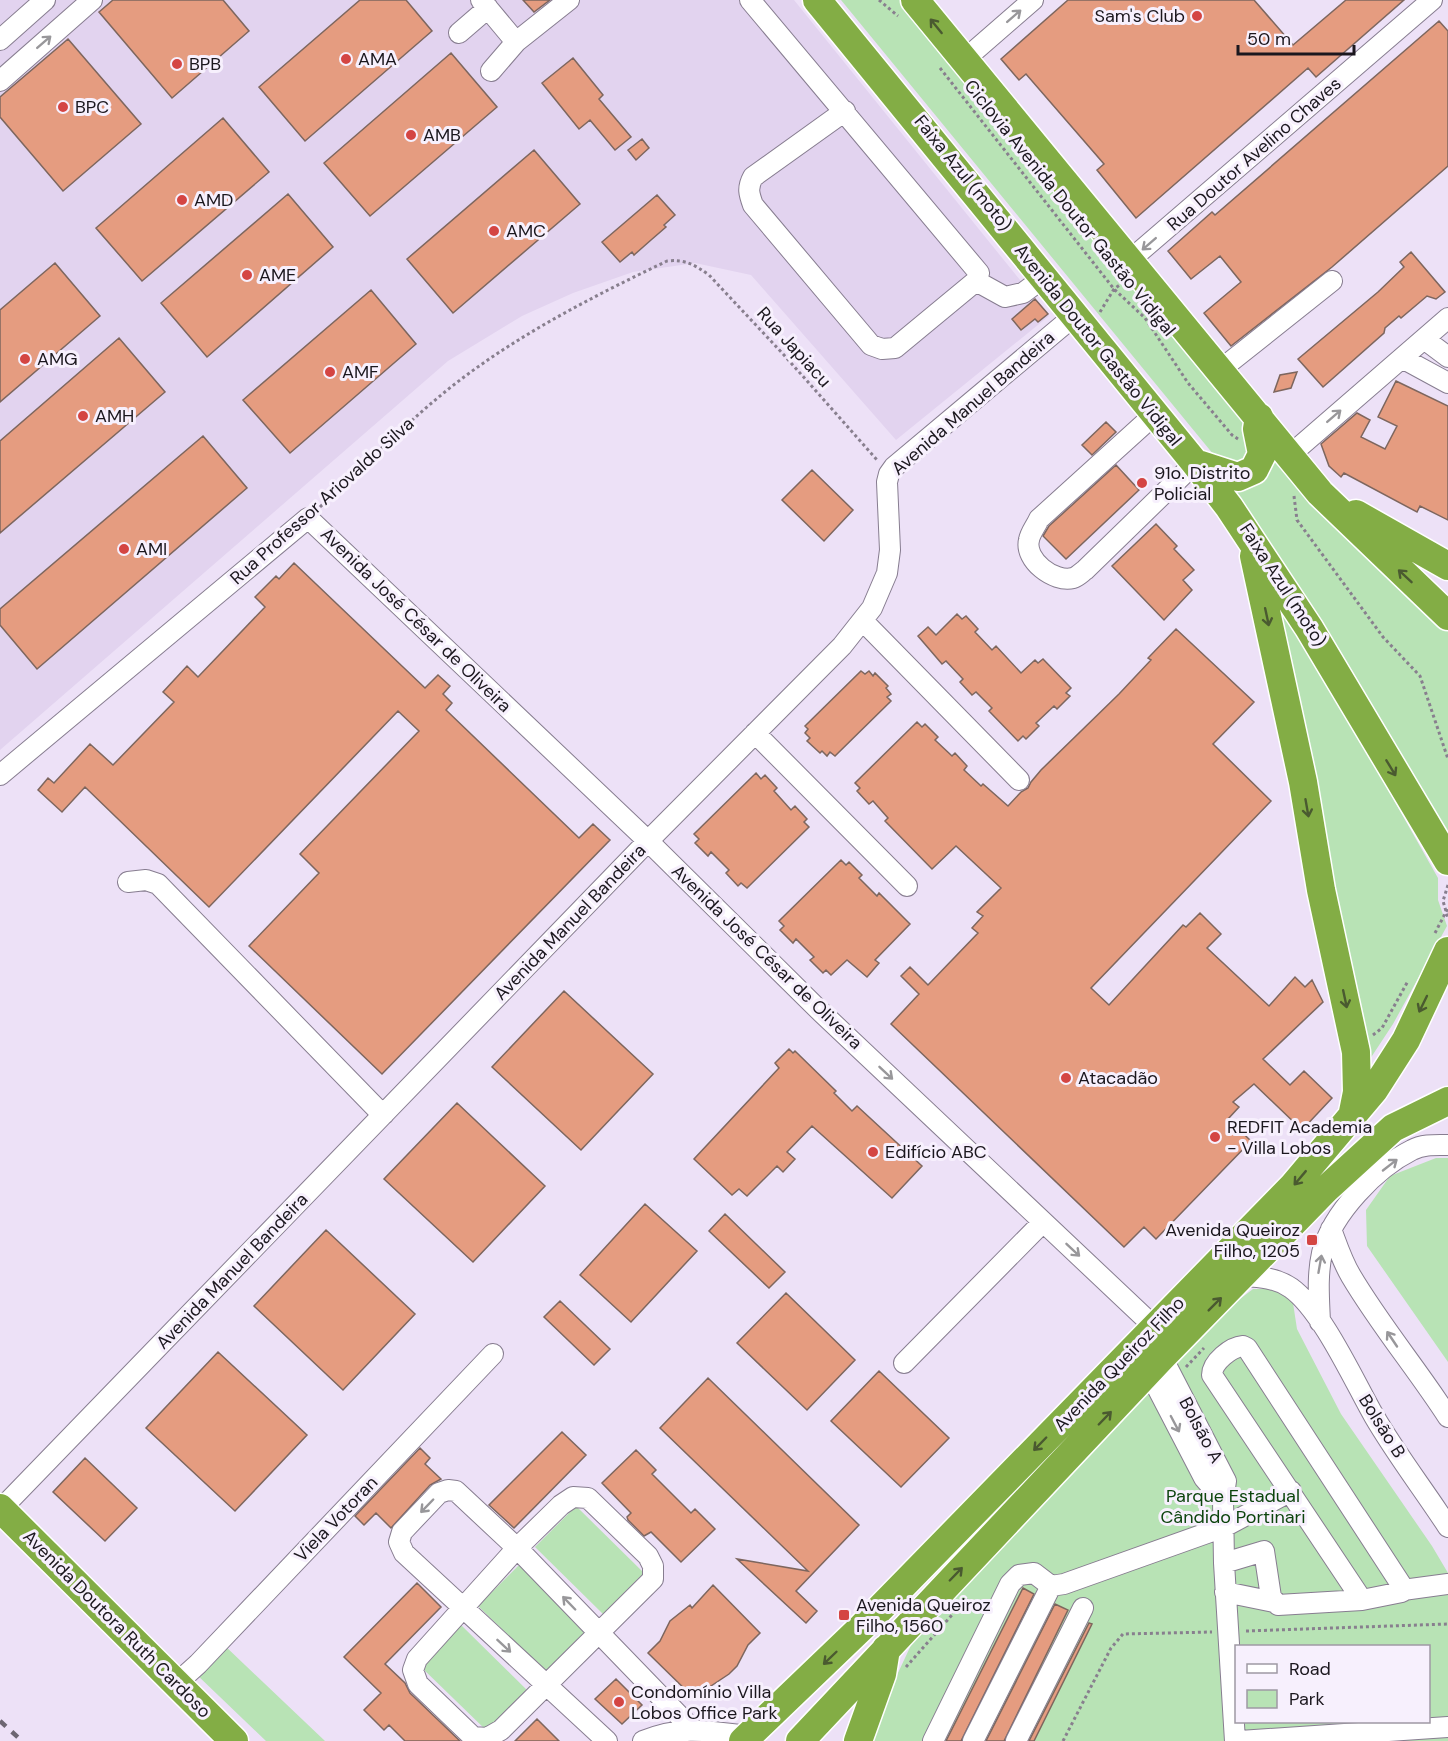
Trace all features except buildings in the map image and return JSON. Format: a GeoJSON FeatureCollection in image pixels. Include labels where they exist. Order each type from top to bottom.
{"type":"FeatureCollection","features":[{"type":"Feature","properties":{"kind":"highway","name":"Avenida Doutor Gastão Vidigal"},"geometry":{"type":"LineString","coordinates":[[817,0],[1042,278],[1081,320],[1155,414],[1198,464],[1251,539],[1309,628],[1448,861]]}},
{"type":"Feature","properties":{"kind":"highway"},"geometry":{"type":"LineString","coordinates":[[908,9],[964,60],[1134,265],[1259,417],[1276,454],[1307,494],[1448,616]]}},
{"type":"Feature","properties":{"kind":"highway"},"geometry":{"type":"LineString","coordinates":[[1198,464],[1238,477],[1254,470],[1276,454]]}},
{"type":"Feature","properties":{"kind":"highway"},"geometry":{"type":"LineString","coordinates":[[1307,494],[1448,566]]}},
{"type":"Feature","properties":{"kind":"highway"},"geometry":{"type":"LineString","coordinates":[[1251,539],[1303,782],[1321,890],[1356,1052],[1357,1092],[1352,1118]]}},
{"type":"Feature","properties":{"kind":"highway","name":"Avenida Queiroz Filho"},"geometry":{"type":"LineString","coordinates":[[800,1741],[1160,1350],[1293,1186],[1352,1118],[1374,1090],[1406,1040],[1441,943]]}},
{"type":"Feature","properties":{"kind":"highway","name":"Avenida Queiroz Filho"},"geometry":{"type":"LineString","coordinates":[[745,1739],[862,1627],[1160,1350],[1243,1276],[1325,1190],[1393,1128],[1448,1101]]}},
{"type":"Feature","properties":{"kind":"highway"},"geometry":{"type":"LineString","coordinates":[[1393,1128],[1421,1124],[1448,1125]]}},
{"type":"Feature","properties":{"kind":"highway","name":"Avenida Doutora Ruth Cardoso"},"geometry":{"type":"LineString","coordinates":[[1,1509],[234,1741]]}},
{"type":"Feature","properties":{"kind":"highway"},"geometry":{"type":"LineString","coordinates":[[858,1741],[879,1683],[886,1647]]}},
{"type":"Feature","properties":{"kind":"street"},"geometry":{"type":"LineString","coordinates":[[0,40],[45,0]]}},
{"type":"Feature","properties":{"kind":"street"},"geometry":{"type":"LineString","coordinates":[[0,81],[92,0]]}},
{"type":"Feature","properties":{"kind":"street"},"geometry":{"type":"LineString","coordinates":[[491,71],[516,42],[569,0]]}},
{"type":"Feature","properties":{"kind":"street"},"geometry":{"type":"LineString","coordinates":[[750,0],[845,111],[979,273],[975,281],[895,348],[882,349],[871,345],[753,205],[749,194],[749,185],[753,177],[845,111]]}},
{"type":"Feature","properties":{"kind":"street","name":"Faixa Azul (moto)"},"geometry":{"type":"LineString","coordinates":[[822,0],[1198,464],[1287,584],[1370,730]]}},
{"type":"Feature","properties":{"kind":"street"},"geometry":{"type":"LineString","coordinates":[[964,60],[1033,0]]}},
{"type":"Feature","properties":{"kind":"street","name":"Rua Doutor Avelino Chaves"},"geometry":{"type":"LineString","coordinates":[[1134,265],[1432,0]]}},
{"type":"Feature","properties":{"kind":"street"},"geometry":{"type":"LineString","coordinates":[[459,33],[484,4],[516,42]]}},
{"type":"Feature","properties":{"kind":"street"},"geometry":{"type":"LineString","coordinates":[[975,281],[1005,297],[1023,293],[1042,278]]}},
{"type":"Feature","properties":{"kind":"street"},"geometry":{"type":"LineString","coordinates":[[1220,370],[1332,280]]}},
{"type":"Feature","properties":{"kind":"street","name":"Avenida Manuel Bandeira"},"geometry":{"type":"LineString","coordinates":[[1,1509],[648,841],[842,646],[863,621],[879,595],[887,573],[890,549],[886,489],[889,474],[894,467],[1081,320]]}},
{"type":"Feature","properties":{"kind":"street"},"geometry":{"type":"LineString","coordinates":[[1276,454],[1447,322]]}},
{"type":"Feature","properties":{"kind":"street"},"geometry":{"type":"LineString","coordinates":[[1424,339],[1448,357]]}},
{"type":"Feature","properties":{"kind":"street"},"geometry":{"type":"LineString","coordinates":[[1402,358],[1448,383]]}},
{"type":"Feature","properties":{"kind":"street"},"geometry":{"type":"LineString","coordinates":[[1155,414],[1039,519],[1028,541],[1030,556],[1046,571],[1058,578],[1072,578],[1085,570],[1198,464]]}},
{"type":"Feature","properties":{"kind":"street","name":"Rua Professor Ariovaldo Silva"},"geometry":{"type":"LineString","coordinates":[[0,775],[308,518]]}},
{"type":"Feature","properties":{"kind":"street","name":"Avenida José César de Oliveira"},"geometry":{"type":"LineString","coordinates":[[308,518],[648,841],[820,1012],[1043,1221],[1160,1350]]}},
{"type":"Feature","properties":{"kind":"street"},"geometry":{"type":"LineString","coordinates":[[863,621],[1019,780]]}},
{"type":"Feature","properties":{"kind":"street"},"geometry":{"type":"LineString","coordinates":[[755,733],[907,886]]}},
{"type":"Feature","properties":{"kind":"street"},"geometry":{"type":"LineString","coordinates":[[128,882],[146,880],[158,885],[384,1114]]}},
{"type":"Feature","properties":{"kind":"street","name":"Bolsão B"},"geometry":{"type":"LineString","coordinates":[[1320,1322],[1318,1278],[1322,1252],[1331,1229],[1347,1204],[1395,1160],[1413,1149],[1429,1145],[1448,1145]]}},
{"type":"Feature","properties":{"kind":"street"},"geometry":{"type":"LineString","coordinates":[[904,1363],[1043,1221]]}},
{"type":"Feature","properties":{"kind":"street"},"geometry":{"type":"LineString","coordinates":[[1331,1229],[1350,1275],[1448,1417]]}},
{"type":"Feature","properties":{"kind":"street","name":"Bolsão B"},"geometry":{"type":"LineString","coordinates":[[1243,1276],[1279,1281],[1292,1288],[1305,1300],[1374,1417],[1448,1527]]}},
{"type":"Feature","properties":{"kind":"street"},"geometry":{"type":"LineString","coordinates":[[1362,1600],[1212,1375],[1215,1364],[1236,1347],[1247,1348],[1402,1586],[1402,1590]]}},
{"type":"Feature","properties":{"kind":"street","name":"Bolsão A"},"geometry":{"type":"LineString","coordinates":[[1160,1350],[1204,1478],[1223,1500],[1224,1527]]}},
{"type":"Feature","properties":{"kind":"street","name":"Viela Votoran"},"geometry":{"type":"LineString","coordinates":[[177,1683],[494,1354]]}},
{"type":"Feature","properties":{"kind":"street"},"geometry":{"type":"LineString","coordinates":[[606,1741],[404,1553],[399,1542],[402,1532],[439,1493],[448,1490],[456,1491],[517,1548],[692,1729]]}},
{"type":"Feature","properties":{"kind":"street"},"geometry":{"type":"LineString","coordinates":[[933,1741],[1010,1584],[1019,1575],[1034,1573],[1051,1586],[1064,1584],[1224,1527],[1291,1491]]}},
{"type":"Feature","properties":{"kind":"street"},"geometry":{"type":"LineString","coordinates":[[573,1497],[588,1498],[648,1556],[653,1578],[501,1730],[487,1738],[473,1737],[418,1684],[413,1670],[417,1659],[517,1548],[561,1505],[573,1497]]}},
{"type":"Feature","properties":{"kind":"street"},"geometry":{"type":"LineString","coordinates":[[1224,1527],[1225,1592],[1235,1716]]}},
{"type":"Feature","properties":{"kind":"street"},"geometry":{"type":"LineString","coordinates":[[1224,1563],[1272,1548],[1271,1598],[1274,1602]]}},
{"type":"Feature","properties":{"kind":"street"},"geometry":{"type":"LineString","coordinates":[[1225,1592],[1274,1602],[1278,1605],[1362,1600],[1402,1590],[1448,1584]]}},
{"type":"Feature","properties":{"kind":"street"},"geometry":{"type":"LineString","coordinates":[[973,1741],[1051,1586]]}},
{"type":"Feature","properties":{"kind":"street"},"geometry":{"type":"LineString","coordinates":[[1016,1741],[1083,1608]]}},
{"type":"Feature","properties":{"kind":"street"},"geometry":{"type":"LineString","coordinates":[[1236,1723],[1237,1741],[1448,1727]]}},
{"type":"Feature","properties":{"kind":"street"},"geometry":{"type":"LineString","coordinates":[[643,1741],[664,1733],[692,1729],[745,1739]]}},
{"type":"Feature","properties":{"kind":"path"},"geometry":{"type":"LineString","coordinates":[[879,0],[908,9]]}},
{"type":"Feature","properties":{"kind":"path","name":"Ciclovia Avenida Doutor Gastão Vidigal"},"geometry":{"type":"LineString","coordinates":[[935,61],[1114,289],[1145,318],[1188,383],[1232,435],[1276,454]]}},
{"type":"Feature","properties":{"kind":"path","name":"Rua Japiacu"},"geometry":{"type":"LineString","coordinates":[[667,261],[687,261],[709,275],[784,355],[889,474]]}},
{"type":"Feature","properties":{"kind":"path","name":"Rua Professor Ariovaldo Silva"},"geometry":{"type":"LineString","coordinates":[[308,518],[396,435],[452,387],[492,357],[570,310],[667,261]]}},
{"type":"Feature","properties":{"kind":"path"},"geometry":{"type":"LineString","coordinates":[[1081,320],[1096,317],[1114,289],[1134,265]]}},
{"type":"Feature","properties":{"kind":"path"},"geometry":{"type":"LineString","coordinates":[[1307,494],[1297,520],[1383,637],[1420,676],[1448,759]]}},
{"type":"Feature","properties":{"kind":"path"},"geometry":{"type":"LineString","coordinates":[[1447,916],[1443,901],[1448,885]]}},
{"type":"Feature","properties":{"kind":"path"},"geometry":{"type":"LineString","coordinates":[[1441,943],[1448,908]]}},
{"type":"Feature","properties":{"kind":"path"},"geometry":{"type":"LineString","coordinates":[[1356,1052],[1382,1028],[1411,976]]}},
{"type":"Feature","properties":{"kind":"path"},"geometry":{"type":"LineString","coordinates":[[904,1669],[970,1594]]}},
{"type":"Feature","properties":{"kind":"shaded area"},"geometry":{"type":"Polygon","coordinates":[[[0,0],[794,0],[1049,316],[896,440],[751,275],[695,263],[633,272],[573,293],[522,316],[448,361],[0,750],[0,0]]]}},
{"type":"Feature","properties":{"kind":"green space"},"geometry":{"type":"Polygon","coordinates":[[[841,0],[900,0],[1220,387],[1247,428],[1253,446],[1240,465],[1218,460],[841,0]]]}},
{"type":"Feature","properties":{"kind":"green space"},"geometry":{"type":"Polygon","coordinates":[[[1270,455],[1448,629],[1448,835],[1233,494],[1237,483],[1270,455]]]}},
{"type":"Feature","properties":{"kind":"green space"},"geometry":{"type":"Polygon","coordinates":[[[1277,601],[1284,606],[1438,878],[1438,900],[1447,926],[1393,1024],[1370,1059],[1277,601]]]}},
{"type":"Feature","properties":{"kind":"green space"},"geometry":{"type":"Polygon","coordinates":[[[1436,1158],[1448,1158],[1448,1362],[1367,1246],[1366,1210],[1390,1176],[1436,1158]]]}},
{"type":"Feature","properties":{"kind":"green space","name":"Parque Estadual Cândido Portinari"},"geometry":{"type":"Polygon","coordinates":[[[1253,1289],[1275,1289],[1293,1303],[1297,1329],[1341,1414],[1432,1546],[1448,1573],[1448,1741],[871,1741],[883,1705],[912,1643],[1232,1305],[1253,1289]]]}},
{"type":"Feature","properties":{"kind":"green space"},"geometry":{"type":"Polygon","coordinates":[[[576,1506],[644,1573],[603,1614],[535,1547],[576,1506]]]}},
{"type":"Feature","properties":{"kind":"green space"},"geometry":{"type":"Polygon","coordinates":[[[519,1565],[588,1632],[547,1673],[478,1606],[519,1565]]]}},
{"type":"Feature","properties":{"kind":"green space"},"geometry":{"type":"Polygon","coordinates":[[[461,1625],[529,1692],[489,1733],[420,1666],[461,1625]]]}},
{"type":"Feature","properties":{"kind":"green space"},"geometry":{"type":"Polygon","coordinates":[[[223,1644],[325,1741],[266,1741],[195,1673],[223,1644]]]}},
{"type":"Feature","properties":{"kind":"railway"},"geometry":{"type":"LineString","coordinates":[[0,1721],[22,1741]]}},
{"type":"Feature","properties":{"kind":"place","name":"Sam's Club"},"geometry":{"type":"Point","coordinates":[1197,16]}},
{"type":"Feature","properties":{"kind":"place","name":"AMA"},"geometry":{"type":"Point","coordinates":[346,59]}},
{"type":"Feature","properties":{"kind":"place","name":"BPB"},"geometry":{"type":"Point","coordinates":[177,64]}},
{"type":"Feature","properties":{"kind":"place","name":"BPC"},"geometry":{"type":"Point","coordinates":[63,107]}},
{"type":"Feature","properties":{"kind":"place","name":"AMB"},"geometry":{"type":"Point","coordinates":[411,135]}},
{"type":"Feature","properties":{"kind":"place","name":"AMD"},"geometry":{"type":"Point","coordinates":[182,200]}},
{"type":"Feature","properties":{"kind":"place","name":"AMC"},"geometry":{"type":"Point","coordinates":[494,231]}},
{"type":"Feature","properties":{"kind":"place","name":"AME"},"geometry":{"type":"Point","coordinates":[247,275]}},
{"type":"Feature","properties":{"kind":"place","name":"AMG"},"geometry":{"type":"Point","coordinates":[25,359]}},
{"type":"Feature","properties":{"kind":"place","name":"AMF"},"geometry":{"type":"Point","coordinates":[330,372]}},
{"type":"Feature","properties":{"kind":"place","name":"AMH"},"geometry":{"type":"Point","coordinates":[83,416]}},
{"type":"Feature","properties":{"kind":"place","name":"91o. Distrito Policial"},"geometry":{"type":"Point","coordinates":[1142,483]}},
{"type":"Feature","properties":{"kind":"place","name":"AMI"},"geometry":{"type":"Point","coordinates":[124,549]}},
{"type":"Feature","properties":{"kind":"place","name":"Atacadão"},"geometry":{"type":"Point","coordinates":[1066,1078]}},
{"type":"Feature","properties":{"kind":"place","name":"REDFIT Academia - Villa Lobos"},"geometry":{"type":"Point","coordinates":[1215,1137]}},
{"type":"Feature","properties":{"kind":"place","name":"Edifício ABC"},"geometry":{"type":"Point","coordinates":[873,1152]}},
{"type":"Feature","properties":{"kind":"place","name":"Avenida Queiroz Filho, 1205"},"geometry":{"type":"Point","coordinates":[1312,1240]}},
{"type":"Feature","properties":{"kind":"place","name":"Avenida Queiroz Filho, 1560"},"geometry":{"type":"Point","coordinates":[844,1615]}},
{"type":"Feature","properties":{"kind":"place","name":"Condomínio Villa Lobos Office Park"},"geometry":{"type":"Point","coordinates":[619,1702]}}]}
